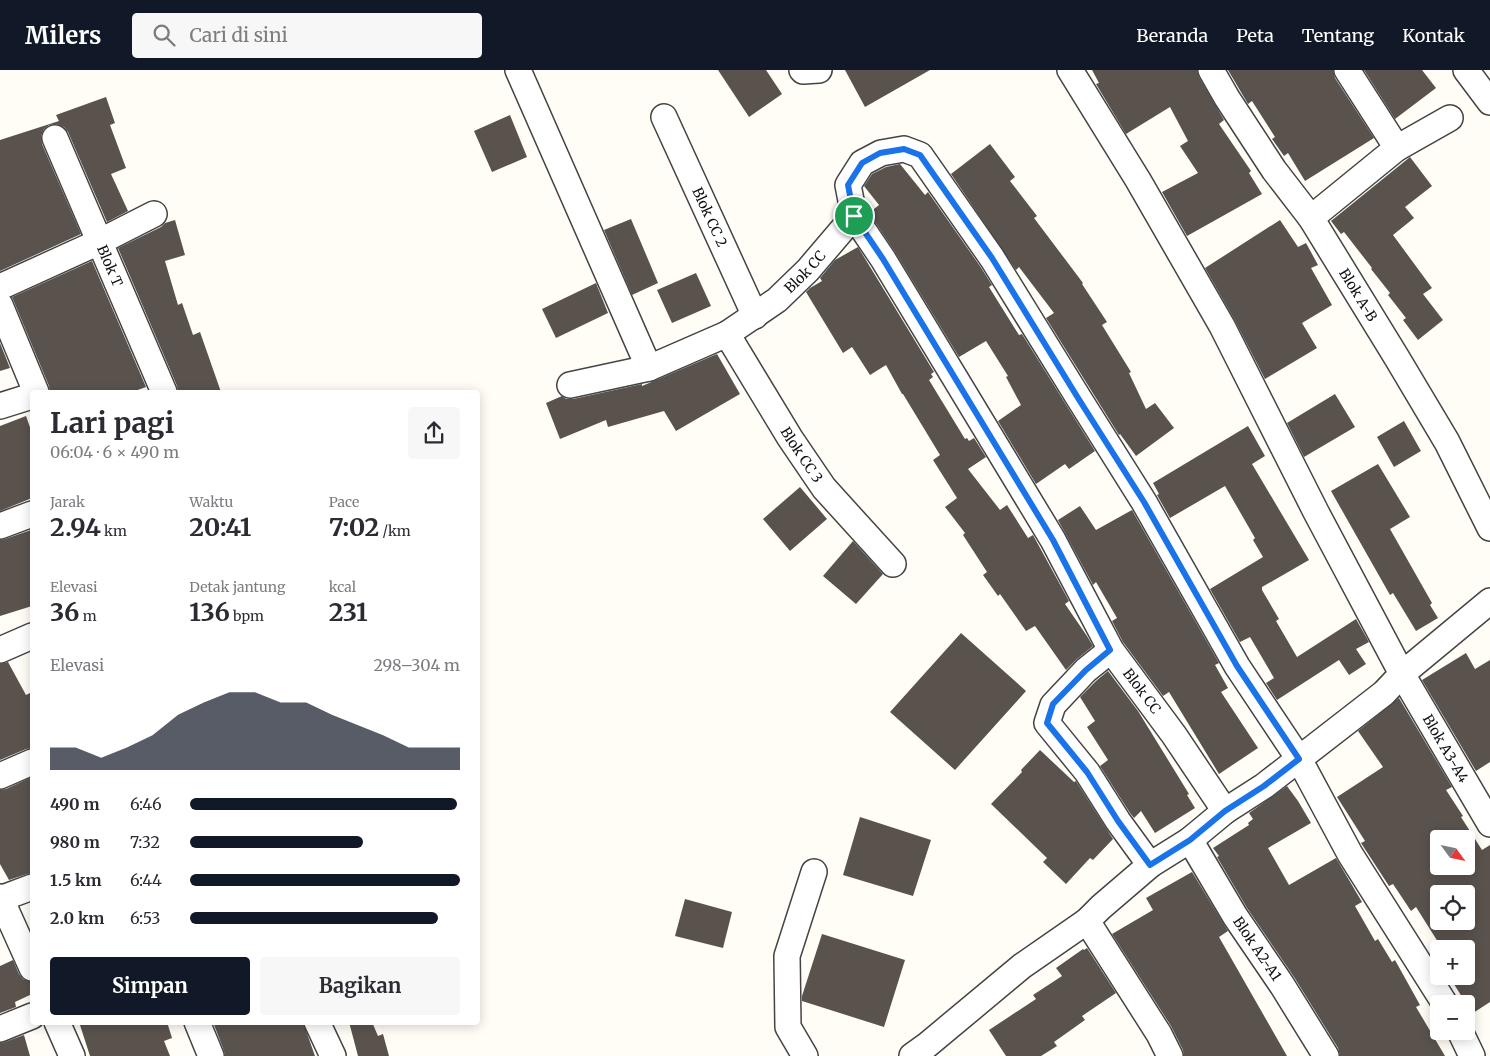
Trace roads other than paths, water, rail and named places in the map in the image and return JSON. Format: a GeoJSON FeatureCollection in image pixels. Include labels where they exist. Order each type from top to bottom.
{"type":"FeatureCollection","features":[{"type":"Feature","properties":{"kind":"street"},"geometry":{"type":"LineString","coordinates":[[518,70],[649,368]]}},
{"type":"Feature","properties":{"kind":"street"},"geometry":{"type":"LineString","coordinates":[[802,70],[819,70]]}},
{"type":"Feature","properties":{"kind":"street","name":"Blok A3-A4"},"geometry":{"type":"LineString","coordinates":[[1070,70],[1138,180],[1222,326],[1316,512],[1402,674],[1490,824]]}},
{"type":"Feature","properties":{"kind":"street","name":"Blok A-B"},"geometry":{"type":"LineString","coordinates":[[1211,70],[1274,170],[1310,218],[1447,442],[1490,528]]}},
{"type":"Feature","properties":{"kind":"street"},"geometry":{"type":"LineString","coordinates":[[1347,70],[1397,148]]}},
{"type":"Feature","properties":{"kind":"street"},"geometry":{"type":"LineString","coordinates":[[1466,70],[1490,102]]}},
{"type":"Feature","properties":{"kind":"street","name":"Blok CC 2"},"geometry":{"type":"LineString","coordinates":[[664,117],[755,316]]}},
{"type":"Feature","properties":{"kind":"street"},"geometry":{"type":"LineString","coordinates":[[1310,218],[1397,148],[1450,118]]}},
{"type":"Feature","properties":{"kind":"street","name":"Blok T"},"geometry":{"type":"LineString","coordinates":[[55,138],[163,390]]}},
{"type":"Feature","properties":{"kind":"street"},"geometry":{"type":"LineString","coordinates":[[854,216],[848,185],[862,163],[880,153],[904,149],[920,155],[992,258],[1144,502],[1237,666],[1299,759],[1350,854],[1439,995]]}},
{"type":"Feature","properties":{"kind":"street"},"geometry":{"type":"LineString","coordinates":[[0,287],[154,214]]}},
{"type":"Feature","properties":{"kind":"street","name":"Blok CC"},"geometry":{"type":"LineString","coordinates":[[570,385],[649,368],[727,334],[777,300],[808,270],[854,216],[883,259],[1053,540],[1110,650],[1174,734],[1225,811]]}},
{"type":"Feature","properties":{"kind":"street"},"geometry":{"type":"LineString","coordinates":[[0,305],[35,390]]}},
{"type":"Feature","properties":{"kind":"street","name":"Blok CC 3"},"geometry":{"type":"LineString","coordinates":[[727,334],[790,438],[824,488],[893,564]]}},
{"type":"Feature","properties":{"kind":"street"},"geometry":{"type":"LineString","coordinates":[[0,406],[30,397]]}},
{"type":"Feature","properties":{"kind":"street"},"geometry":{"type":"LineString","coordinates":[[0,526],[30,515]]}},
{"type":"Feature","properties":{"kind":"street"},"geometry":{"type":"LineString","coordinates":[[912,1056],[1022,966],[1087,921],[1150,865],[1190,840],[1225,811],[1264,786],[1384,693],[1402,674],[1490,600]]}},
{"type":"Feature","properties":{"kind":"street"},"geometry":{"type":"LineString","coordinates":[[0,650],[30,637]]}},
{"type":"Feature","properties":{"kind":"street"},"geometry":{"type":"LineString","coordinates":[[1110,650],[1086,670],[1053,704],[1047,723],[1087,772],[1118,821],[1150,865]]}},
{"type":"Feature","properties":{"kind":"street"},"geometry":{"type":"LineString","coordinates":[[0,776],[30,763]]}},
{"type":"Feature","properties":{"kind":"street","name":"Blok A2-A1"},"geometry":{"type":"LineString","coordinates":[[1190,840],[1235,916],[1282,985],[1326,1056]]}},
{"type":"Feature","properties":{"kind":"street"},"geometry":{"type":"LineString","coordinates":[[805,1056],[788,1027],[787,956],[814,872]]}},
{"type":"Feature","properties":{"kind":"street"},"geometry":{"type":"LineString","coordinates":[[30,888],[0,898],[30,964]]}},
{"type":"Feature","properties":{"kind":"street"},"geometry":{"type":"LineString","coordinates":[[1087,921],[1159,1034],[1170,1056]]}},
{"type":"Feature","properties":{"kind":"street"},"geometry":{"type":"LineString","coordinates":[[0,1029],[30,1017]]}},
{"type":"Feature","properties":{"kind":"street"},"geometry":{"type":"LineString","coordinates":[[58,1025],[72,1056]]}},
{"type":"Feature","properties":{"kind":"street"},"geometry":{"type":"LineString","coordinates":[[197,1025],[211,1056]]}},
{"type":"Feature","properties":{"kind":"street"},"geometry":{"type":"LineString","coordinates":[[318,1025],[333,1056]]}},
{"type":"Feature","properties":{"kind":"street"},"geometry":{"type":"LineString","coordinates":[[1464,1040],[1472,1056]]}}]}
